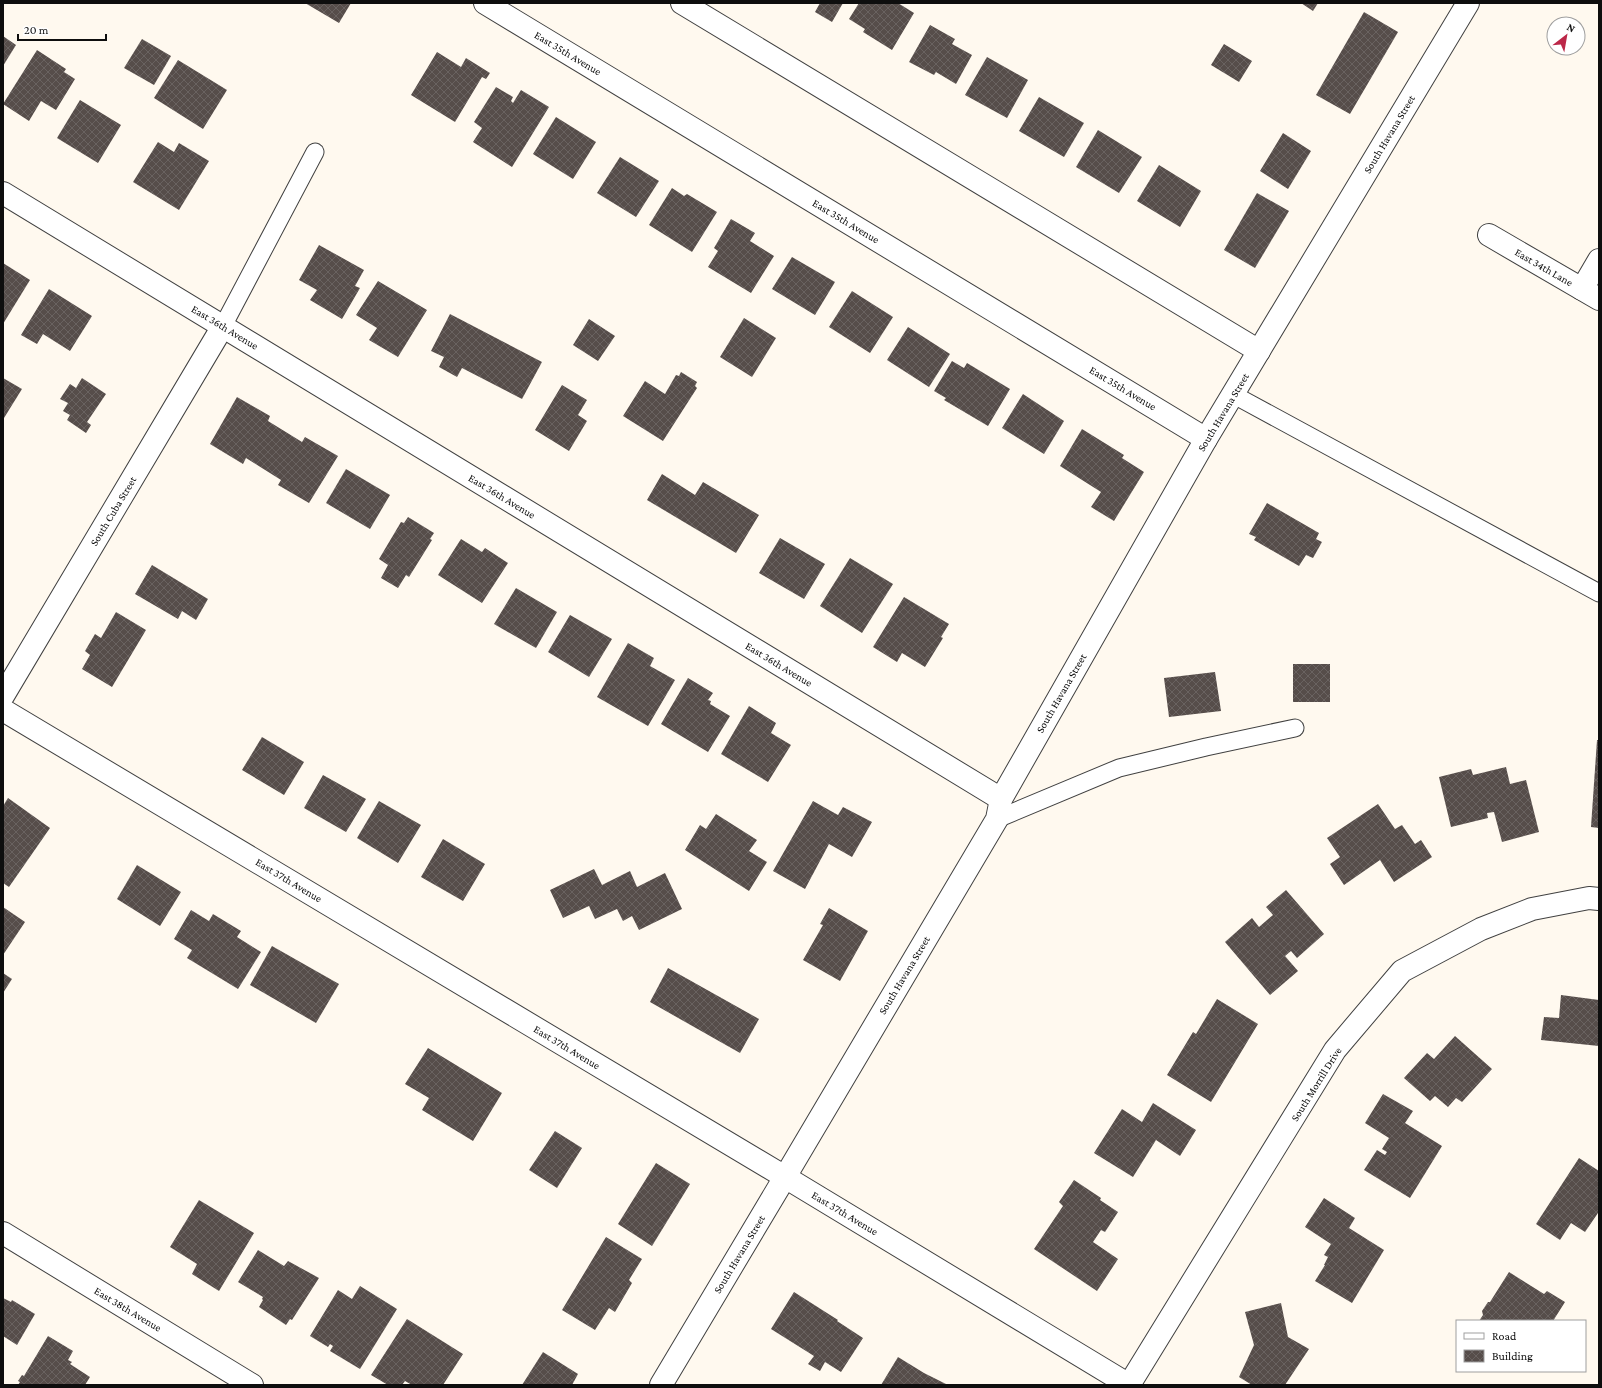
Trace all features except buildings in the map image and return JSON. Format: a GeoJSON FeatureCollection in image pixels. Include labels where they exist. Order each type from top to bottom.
{"type":"FeatureCollection","features":[{"type":"Feature","properties":{"kind":"street","name":"East 35th Avenue"},"geometry":{"type":"LineString","coordinates":[[485,3],[1206,439]]}},
{"type":"Feature","properties":{"kind":"street"},"geometry":{"type":"LineString","coordinates":[[682,3],[1259,351]]}},
{"type":"Feature","properties":{"kind":"street","name":"South Havana Street"},"geometry":{"type":"LineString","coordinates":[[662,1385],[999,809],[1206,439],[1234,395],[1468,3]]}},
{"type":"Feature","properties":{"kind":"street","name":"East 36th Avenue"},"geometry":{"type":"LineString","coordinates":[[3,193],[223,326],[999,809]]}},
{"type":"Feature","properties":{"kind":"street","name":"East 34th Lane"},"geometry":{"type":"LineString","coordinates":[[1489,235],[1590,294]]}},
{"type":"Feature","properties":{"kind":"street"},"geometry":{"type":"LineString","coordinates":[[1590,294],[1599,260]]}},
{"type":"Feature","properties":{"kind":"street","name":"South Cuba Street"},"geometry":{"type":"LineString","coordinates":[[3,696],[223,326]]}},
{"type":"Feature","properties":{"kind":"street","name":"East 37th Avenue"},"geometry":{"type":"LineString","coordinates":[[3,710],[785,1177],[1129,1385]]}},
{"type":"Feature","properties":{"kind":"street","name":"South Morrill Drive"},"geometry":{"type":"LineString","coordinates":[[1129,1385],[1335,1050],[1402,971],[1481,929],[1532,909],[1589,898],[1599,899]]}},
{"type":"Feature","properties":{"kind":"street","name":"East 38th Avenue"},"geometry":{"type":"LineString","coordinates":[[3,1233],[252,1385]]}},
{"type":"Feature","properties":{"kind":"lane"},"geometry":{"type":"LineString","coordinates":[[223,326],[315,152]]}},
{"type":"Feature","properties":{"kind":"lane"},"geometry":{"type":"LineString","coordinates":[[1234,395],[1599,593]]}},
{"type":"Feature","properties":{"kind":"lane"},"geometry":{"type":"LineString","coordinates":[[999,809],[1119,768],[1295,728]]}}]}
